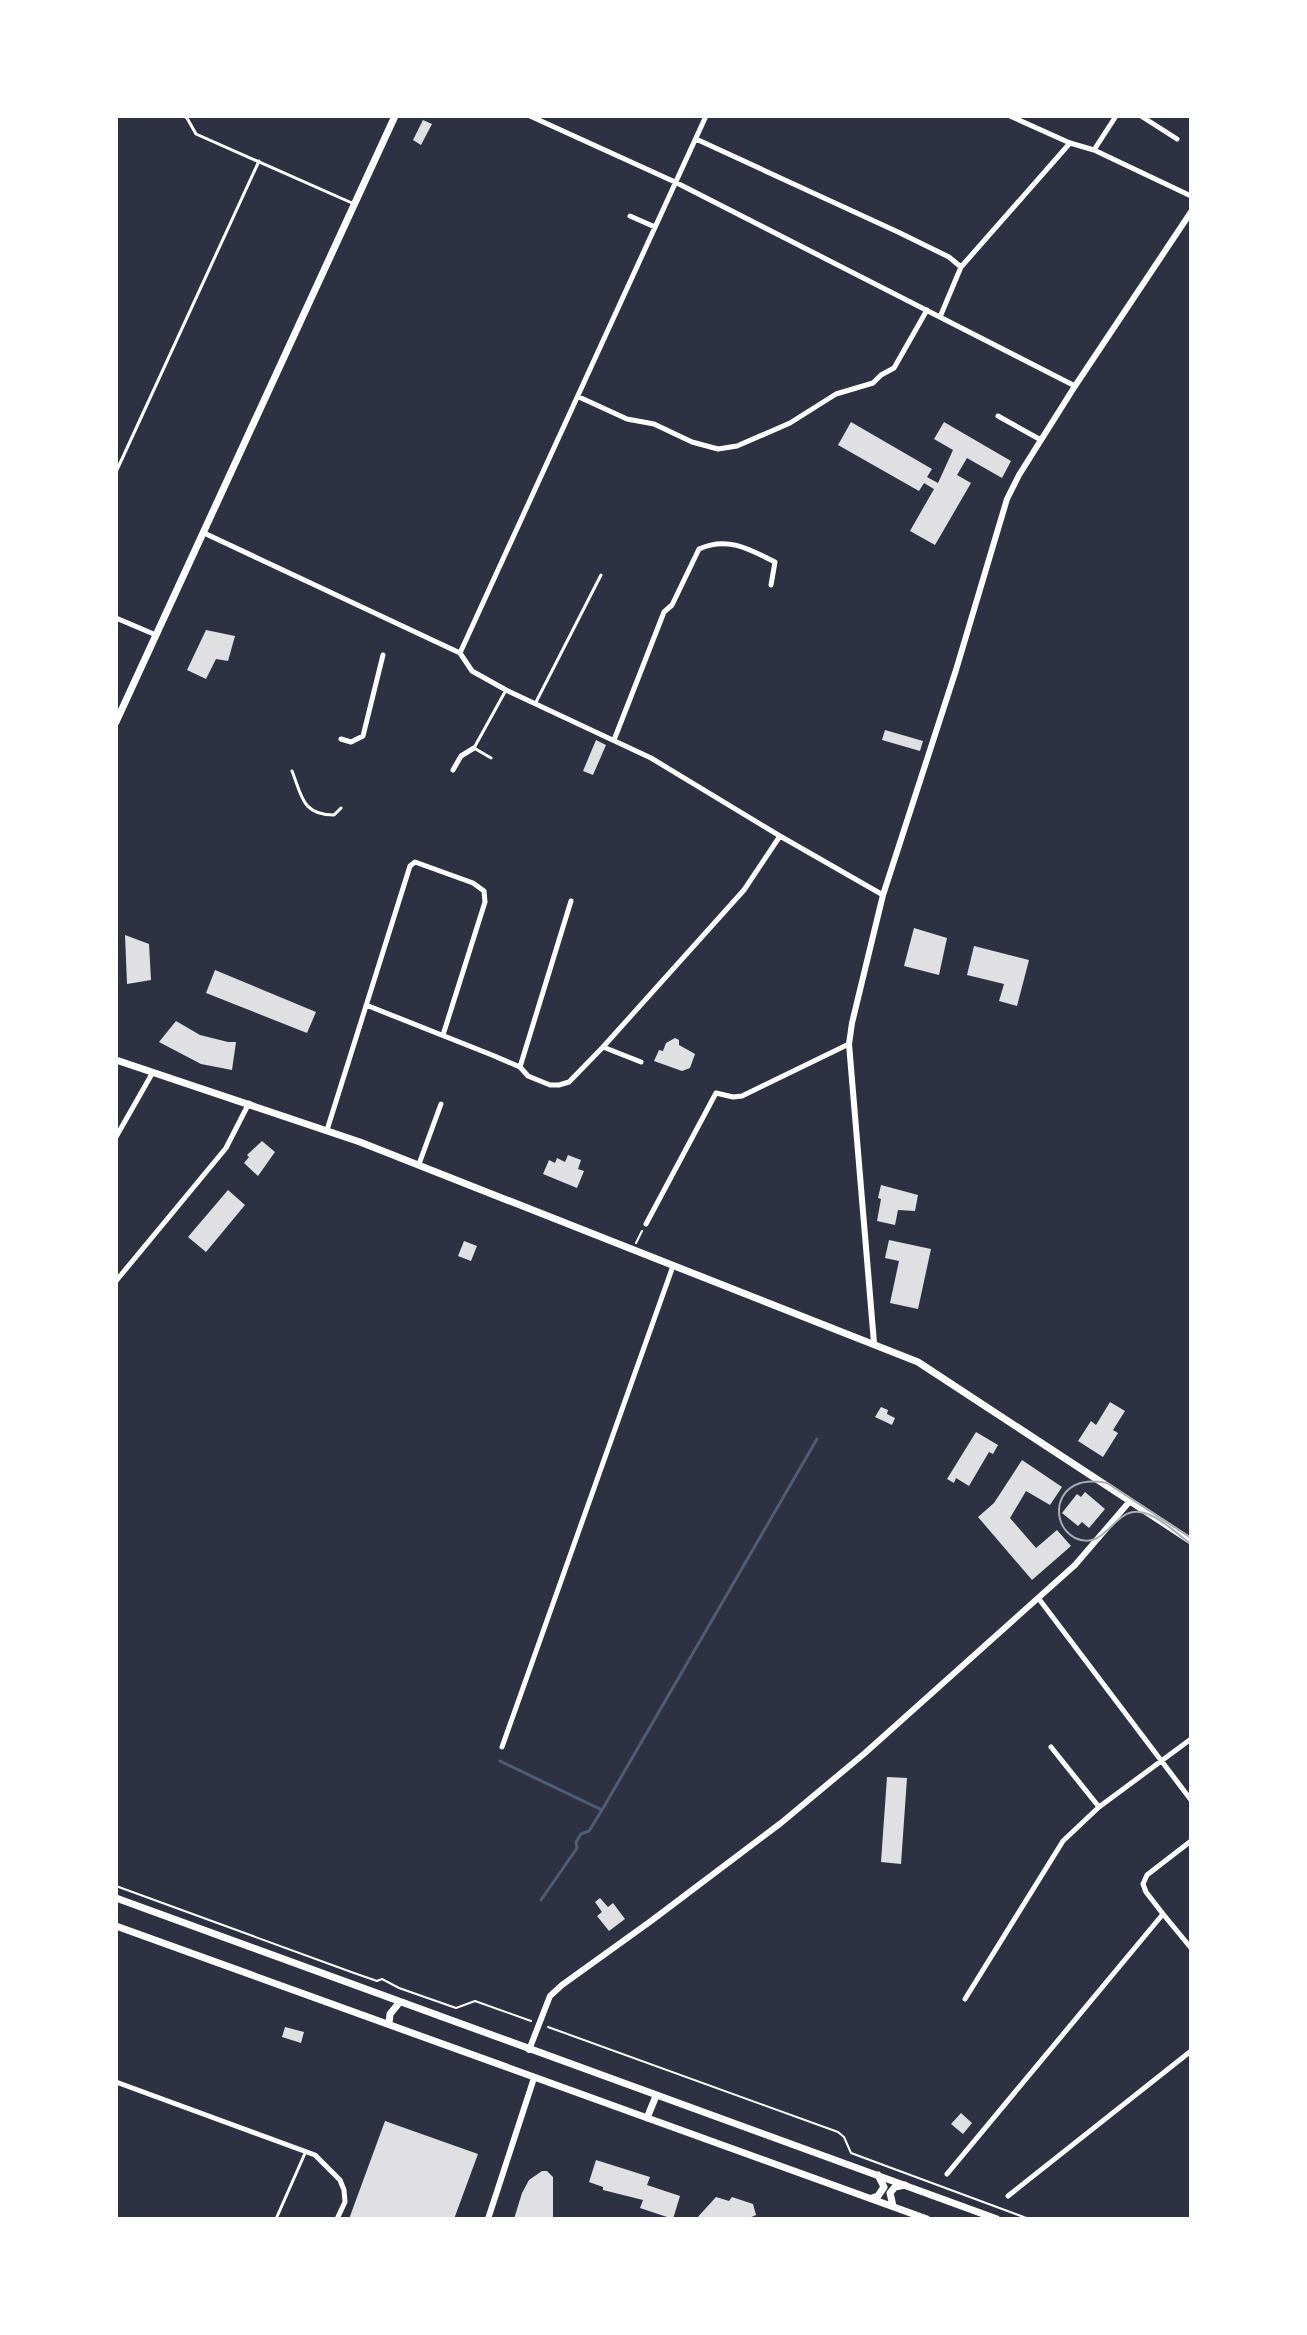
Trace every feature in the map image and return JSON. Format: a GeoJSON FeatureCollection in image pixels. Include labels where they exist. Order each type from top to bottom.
{"type":"FeatureCollection","features":[{"type":"Feature","properties":{"kind":"main road"},"geometry":{"type":"LineString","coordinates":[[116,722],[395,116]]}},
{"type":"Feature","properties":{"kind":"main road"},"geometry":{"type":"LineString","coordinates":[[116,1060],[249,1103],[419,1164],[634,1246],[918,1362],[1191,1541]]}},
{"type":"Feature","properties":{"kind":"main road"},"geometry":{"type":"LineString","coordinates":[[116,1898],[997,2219]]}},
{"type":"Feature","properties":{"kind":"main road"},"geometry":{"type":"LineString","coordinates":[[116,1926],[927,2219]]}},
{"type":"Feature","properties":{"kind":"main road"},"geometry":{"type":"LineString","coordinates":[[389,2023],[390,2014],[399,2003]]}},
{"type":"Feature","properties":{"kind":"main road"},"geometry":{"type":"LineString","coordinates":[[647,2118],[656,2096]]}},
{"type":"Feature","properties":{"kind":"main road"},"geometry":{"type":"LineString","coordinates":[[870,2198],[878,2196],[884,2187],[877,2175]]}},
{"type":"Feature","properties":{"kind":"main road"},"geometry":{"type":"LineString","coordinates":[[894,2207],[889,2199],[890,2193],[895,2187],[907,2185]]}},
{"type":"Feature","properties":{"kind":"street"},"geometry":{"type":"LineString","coordinates":[[530,116],[675,182],[1075,386]]}},
{"type":"Feature","properties":{"kind":"street"},"geometry":{"type":"LineString","coordinates":[[460,653],[706,116]]}},
{"type":"Feature","properties":{"kind":"street"},"geometry":{"type":"LineString","coordinates":[[1010,116],[1070,143],[1094,150],[1191,196]]}},
{"type":"Feature","properties":{"kind":"street"},"geometry":{"type":"LineString","coordinates":[[1094,150],[1116,116]]}},
{"type":"Feature","properties":{"kind":"street"},"geometry":{"type":"LineString","coordinates":[[1141,116],[1177,139]]}},
{"type":"Feature","properties":{"kind":"street"},"geometry":{"type":"LineString","coordinates":[[696,139],[898,232],[949,257],[961,267]]}},
{"type":"Feature","properties":{"kind":"street"},"geometry":{"type":"LineString","coordinates":[[940,317],[961,267],[1070,143]]}},
{"type":"Feature","properties":{"kind":"street"},"geometry":{"type":"LineString","coordinates":[[874,1343],[849,1044],[883,895],[956,670],[1007,499],[1075,386],[1191,212]]}},
{"type":"Feature","properties":{"kind":"street"},"geometry":{"type":"LineString","coordinates":[[630,216],[655,227]]}},
{"type":"Feature","properties":{"kind":"street"},"geometry":{"type":"LineString","coordinates":[[579,397],[627,419],[654,424],[692,442],[718,449],[737,446],[790,423],[836,394],[873,383],[894,368],[927,310]]}},
{"type":"Feature","properties":{"kind":"street"},"geometry":{"type":"LineString","coordinates":[[998,416],[1041,440]]}},
{"type":"Feature","properties":{"kind":"street"},"geometry":{"type":"LineString","coordinates":[[204,533],[460,653],[472,671],[651,758],[883,895]]}},
{"type":"Feature","properties":{"kind":"street"},"geometry":{"type":"LineString","coordinates":[[614,740],[664,612],[672,605],[699,549],[713,542],[739,545],[763,556],[775,562],[771,585]]}},
{"type":"Feature","properties":{"kind":"street"},"geometry":{"type":"LineString","coordinates":[[116,618],[156,635]]}},
{"type":"Feature","properties":{"kind":"street"},"geometry":{"type":"LineString","coordinates":[[341,739],[351,742],[363,736],[383,655]]}},
{"type":"Feature","properties":{"kind":"street"},"geometry":{"type":"LineString","coordinates":[[453,770],[461,756],[474,748]]}},
{"type":"Feature","properties":{"kind":"street"},"geometry":{"type":"LineString","coordinates":[[366,1005],[520,1067],[524,1074],[535,1080],[559,1085],[569,1082],[744,890],[780,836]]}},
{"type":"Feature","properties":{"kind":"street"},"geometry":{"type":"LineString","coordinates":[[327,1130],[410,866],[415,862],[473,883],[484,891],[485,902],[443,1035]]}},
{"type":"Feature","properties":{"kind":"street"},"geometry":{"type":"LineString","coordinates":[[520,1067],[571,901]]}},
{"type":"Feature","properties":{"kind":"street"},"geometry":{"type":"LineString","coordinates":[[646,1224],[716,1093],[742,1096],[849,1044]]}},
{"type":"Feature","properties":{"kind":"street"},"geometry":{"type":"LineString","coordinates":[[603,1047],[641,1062]]}},
{"type":"Feature","properties":{"kind":"street"},"geometry":{"type":"LineString","coordinates":[[116,1137],[154,1071]]}},
{"type":"Feature","properties":{"kind":"street"},"geometry":{"type":"LineString","coordinates":[[116,1281],[226,1148],[249,1103]]}},
{"type":"Feature","properties":{"kind":"street"},"geometry":{"type":"LineString","coordinates":[[419,1164],[441,1104]]}},
{"type":"Feature","properties":{"kind":"street"},"geometry":{"type":"LineString","coordinates":[[502,1747],[673,1264]]}},
{"type":"Feature","properties":{"kind":"street"},"geometry":{"type":"LineString","coordinates":[[529,2050],[550,1996],[562,1985],[781,1823],[865,1753],[1075,1565],[1130,1501]]}},
{"type":"Feature","properties":{"kind":"street"},"geometry":{"type":"LineString","coordinates":[[1039,1599],[1191,1800]]}},
{"type":"Feature","properties":{"kind":"street"},"geometry":{"type":"LineString","coordinates":[[965,1999],[1063,1841],[1099,1807],[1191,1739]]}},
{"type":"Feature","properties":{"kind":"street"},"geometry":{"type":"LineString","coordinates":[[1051,1747],[1099,1807]]}},
{"type":"Feature","properties":{"kind":"street"},"geometry":{"type":"LineString","coordinates":[[1191,1841],[1147,1875],[1143,1884],[1191,1948]]}},
{"type":"Feature","properties":{"kind":"street"},"geometry":{"type":"LineString","coordinates":[[947,2174],[1163,1914]]}},
{"type":"Feature","properties":{"kind":"street"},"geometry":{"type":"LineString","coordinates":[[1008,2196],[1191,2051]]}},
{"type":"Feature","properties":{"kind":"street"},"geometry":{"type":"LineString","coordinates":[[488,2219],[534,2078]]}},
{"type":"Feature","properties":{"kind":"street"},"geometry":{"type":"LineString","coordinates":[[116,2082],[315,2155],[340,2180],[345,2202],[337,2219]]}},
{"type":"Feature","properties":{"kind":"lane"},"geometry":{"type":"LineString","coordinates":[[184,116],[196,134],[356,204]]}},
{"type":"Feature","properties":{"kind":"lane"},"geometry":{"type":"LineString","coordinates":[[116,472],[259,161]]}},
{"type":"Feature","properties":{"kind":"lane"},"geometry":{"type":"LineString","coordinates":[[535,704],[601,575]]}},
{"type":"Feature","properties":{"kind":"lane"},"geometry":{"type":"LineString","coordinates":[[491,758],[474,748],[506,690]]}},
{"type":"Feature","properties":{"kind":"lane"},"geometry":{"type":"LineString","coordinates":[[292,771],[307,807],[321,815],[334,815],[341,808]]}},
{"type":"Feature","properties":{"kind":"lane"},"geometry":{"type":"LineString","coordinates":[[276,2219],[306,2151]]}},
{"type":"Feature","properties":{"kind":"path"},"geometry":{"type":"LineString","coordinates":[[634,1246],[646,1224]]}},
{"type":"Feature","properties":{"kind":"path"},"geometry":{"type":"LineString","coordinates":[[116,1886],[456,2008],[475,2001],[531,2021]]}},
{"type":"Feature","properties":{"kind":"path"},"geometry":{"type":"LineString","coordinates":[[542,2025],[838,2132],[844,2137],[851,2153],[1029,2219]]}},
{"type":"Feature","properties":{"kind":"building"},"geometry":{"type":"Polygon","coordinates":[[[423,120],[432,124],[421,145],[413,140],[423,120]]]}},
{"type":"Feature","properties":{"kind":"building"},"geometry":{"type":"Polygon","coordinates":[[[851,422],[932,469],[927,477],[938,483],[953,450],[934,439],[944,422],[1011,461],[1002,478],[967,458],[957,475],[971,483],[935,545],[910,531],[934,489],[924,483],[919,491],[838,445],[851,422]]]}},
{"type":"Feature","properties":{"kind":"building"},"geometry":{"type":"Polygon","coordinates":[[[206,630],[235,636],[228,661],[216,659],[206,679],[187,670],[206,630]]]}},
{"type":"Feature","properties":{"kind":"building"},"geometry":{"type":"Polygon","coordinates":[[[885,730],[923,741],[920,751],[882,740],[885,730]]]}},
{"type":"Feature","properties":{"kind":"building"},"geometry":{"type":"Polygon","coordinates":[[[596,740],[606,745],[593,775],[583,771],[596,740]]]}},
{"type":"Feature","properties":{"kind":"building"},"geometry":{"type":"Polygon","coordinates":[[[914,928],[947,938],[939,975],[904,966],[914,928]]]}},
{"type":"Feature","properties":{"kind":"building"},"geometry":{"type":"Polygon","coordinates":[[[125,935],[149,944],[151,980],[127,984],[125,935]]]}},
{"type":"Feature","properties":{"kind":"building"},"geometry":{"type":"Polygon","coordinates":[[[974,946],[1029,960],[1017,1006],[999,1001],[1004,984],[967,975],[974,946]]]}},
{"type":"Feature","properties":{"kind":"building"},"geometry":{"type":"Polygon","coordinates":[[[215,970],[316,1012],[307,1033],[206,993],[215,970]]]}},
{"type":"Feature","properties":{"kind":"building"},"geometry":{"type":"Polygon","coordinates":[[[176,1021],[200,1035],[236,1042],[232,1070],[201,1064],[159,1042],[176,1021]]]}},
{"type":"Feature","properties":{"kind":"building"},"geometry":{"type":"Polygon","coordinates":[[[675,1038],[679,1040],[679,1045],[695,1054],[690,1068],[682,1071],[654,1061],[659,1050],[663,1051],[666,1043],[675,1038]]]}},
{"type":"Feature","properties":{"kind":"building"},"geometry":{"type":"Polygon","coordinates":[[[262,1141],[275,1152],[258,1176],[244,1163],[249,1157],[247,1155],[262,1141]]]}},
{"type":"Feature","properties":{"kind":"building"},"geometry":{"type":"Polygon","coordinates":[[[568,1155],[581,1160],[578,1169],[584,1171],[577,1188],[543,1174],[549,1160],[555,1163],[557,1158],[565,1162],[568,1155]]]}},
{"type":"Feature","properties":{"kind":"building"},"geometry":{"type":"Polygon","coordinates":[[[881,1185],[918,1195],[915,1211],[898,1210],[895,1225],[877,1221],[881,1185]]]}},
{"type":"Feature","properties":{"kind":"building"},"geometry":{"type":"Polygon","coordinates":[[[228,1190],[245,1205],[206,1252],[188,1237],[228,1190]]]}},
{"type":"Feature","properties":{"kind":"building"},"geometry":{"type":"Polygon","coordinates":[[[889,1240],[931,1249],[918,1309],[890,1303],[899,1261],[885,1258],[889,1240]]]}},
{"type":"Feature","properties":{"kind":"building"},"geometry":{"type":"Polygon","coordinates":[[[464,1241],[477,1246],[471,1261],[458,1256],[464,1241]]]}},
{"type":"Feature","properties":{"kind":"building"},"geometry":{"type":"Polygon","coordinates":[[[1110,1402],[1125,1411],[1113,1430],[1118,1433],[1103,1457],[1078,1441],[1091,1421],[1096,1425],[1110,1402]]]}},
{"type":"Feature","properties":{"kind":"building"},"geometry":{"type":"Polygon","coordinates":[[[881,1407],[895,1418],[892,1425],[875,1417],[881,1407]]]}},
{"type":"Feature","properties":{"kind":"building"},"geometry":{"type":"Polygon","coordinates":[[[976,1432],[998,1445],[993,1454],[989,1452],[969,1486],[956,1478],[954,1483],[947,1479],[976,1432]]]}},
{"type":"Feature","properties":{"kind":"building"},"geometry":{"type":"Polygon","coordinates":[[[1022,1460],[1062,1487],[1050,1505],[1026,1491],[1010,1518],[1036,1548],[1057,1530],[1071,1546],[1032,1580],[978,1517],[994,1503],[1022,1460]]]}},
{"type":"Feature","properties":{"kind":"building"},"geometry":{"type":"Polygon","coordinates":[[[1085,1492],[1105,1509],[1089,1528],[1082,1522],[1078,1526],[1062,1513],[1077,1494],[1081,1497],[1085,1492]]]}},
{"type":"Feature","properties":{"kind":"building"},"geometry":{"type":"Polygon","coordinates":[[[887,1777],[907,1778],[901,1864],[881,1862],[887,1777]]]}},
{"type":"Feature","properties":{"kind":"building"},"geometry":{"type":"Polygon","coordinates":[[[600,1898],[608,1907],[613,1903],[625,1919],[609,1931],[597,1916],[602,1912],[595,1902],[600,1898]]]}},
{"type":"Feature","properties":{"kind":"building"},"geometry":{"type":"Polygon","coordinates":[[[285,2027],[304,2032],[301,2043],[282,2037],[285,2027]]]}},
{"type":"Feature","properties":{"kind":"building"},"geometry":{"type":"Polygon","coordinates":[[[961,2113],[972,2123],[963,2134],[951,2124],[961,2113]]]}},
{"type":"Feature","properties":{"kind":"building"},"geometry":{"type":"Polygon","coordinates":[[[385,2121],[478,2154],[454,2219],[349,2219],[385,2121]]]}},
{"type":"Feature","properties":{"kind":"building"},"geometry":{"type":"Polygon","coordinates":[[[596,2160],[650,2177],[647,2185],[680,2196],[673,2219],[640,2208],[643,2200],[603,2190],[603,2187],[589,2182],[596,2160]]]}},
{"type":"Feature","properties":{"kind":"building"},"geometry":{"type":"Polygon","coordinates":[[[542,2171],[553,2177],[553,2219],[514,2219],[529,2180],[542,2171]]]}},
{"type":"Feature","properties":{"kind":"building"},"geometry":{"type":"Polygon","coordinates":[[[716,2197],[729,2201],[732,2197],[753,2204],[756,2215],[747,2219],[696,2219],[716,2197]]]}},
{"type":"Feature","properties":{"kind":"waterway"},"geometry":{"type":"LineString","coordinates":[[500,1761],[602,1810],[817,1439]]}},
{"type":"Feature","properties":{"kind":"waterway"},"geometry":{"type":"LineString","coordinates":[[541,1900],[577,1848],[576,1842],[581,1834],[589,1831],[602,1810]]}},
{"type":"Feature","properties":{"kind":"tram line"},"geometry":{"type":"LineString","coordinates":[[1191,1538],[1107,1483],[1077,1484],[1067,1491],[1060,1504],[1062,1525],[1075,1538],[1085,1541],[1094,1539],[1122,1517],[1139,1512],[1159,1520],[1191,1544]]}}]}
